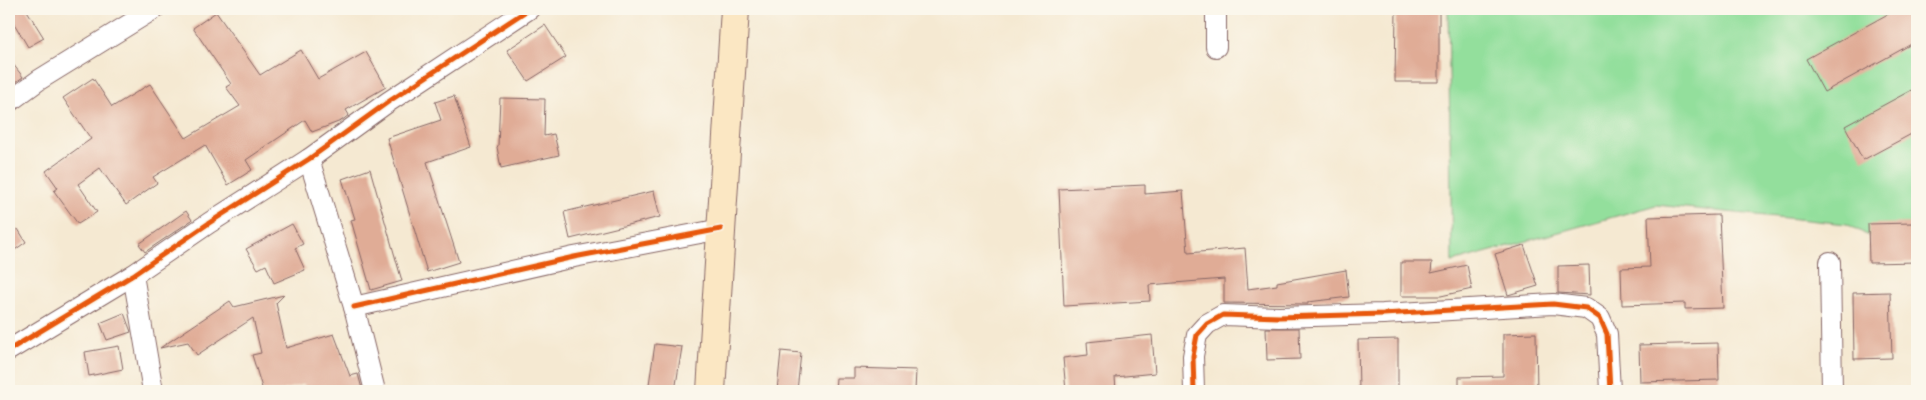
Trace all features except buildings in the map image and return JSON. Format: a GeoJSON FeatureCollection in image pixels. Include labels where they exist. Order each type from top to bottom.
{"type":"FeatureCollection","features":[{"type":"Feature","properties":{"kind":"main road"},"geometry":{"type":"LineString","coordinates":[[711,391],[735,9]]}},
{"type":"Feature","properties":{"kind":"street"},"geometry":{"type":"LineString","coordinates":[[9,102],[39,80],[154,9]]}},
{"type":"Feature","properties":{"kind":"street"},"geometry":{"type":"LineString","coordinates":[[9,350],[132,276],[209,223],[310,159],[388,102],[529,9]]}},
{"type":"Feature","properties":{"kind":"street"},"geometry":{"type":"LineString","coordinates":[[1216,9],[1216,47]]}},
{"type":"Feature","properties":{"kind":"street"},"geometry":{"type":"LineString","coordinates":[[310,159],[354,307],[375,391]]}},
{"type":"Feature","properties":{"kind":"street"},"geometry":{"type":"LineString","coordinates":[[354,307],[574,257],[721,229]]}},
{"type":"Feature","properties":{"kind":"street"},"geometry":{"type":"LineString","coordinates":[[1830,262],[1832,391]]}},
{"type":"Feature","properties":{"kind":"street"},"geometry":{"type":"LineString","coordinates":[[132,276],[154,391]]}},
{"type":"Feature","properties":{"kind":"street"},"geometry":{"type":"LineString","coordinates":[[1194,391],[1193,356],[1197,335],[1207,324],[1222,315],[1279,317],[1383,314],[1553,304],[1586,308],[1600,318],[1607,334],[1610,391]]}},
{"type":"Feature","properties":{"kind":"green space"},"geometry":{"type":"Polygon","coordinates":[[[1448,9],[1917,9],[1917,263],[1847,224],[1656,205],[1452,262],[1448,9]]]}},
{"type":"Feature","properties":{"kind":"cycle path"},"geometry":{"type":"LineString","coordinates":[[9,350],[133,275],[209,223],[309,159],[388,102],[529,9]]}},
{"type":"Feature","properties":{"kind":"cycle path"},"geometry":{"type":"LineString","coordinates":[[354,307],[574,257],[721,229]]}},
{"type":"Feature","properties":{"kind":"cycle path"},"geometry":{"type":"LineString","coordinates":[[1194,391],[1193,356],[1197,335],[1207,324],[1223,315],[1279,317],[1383,314],[1553,304],[1586,308],[1600,318],[1607,334],[1610,391]]}}]}
